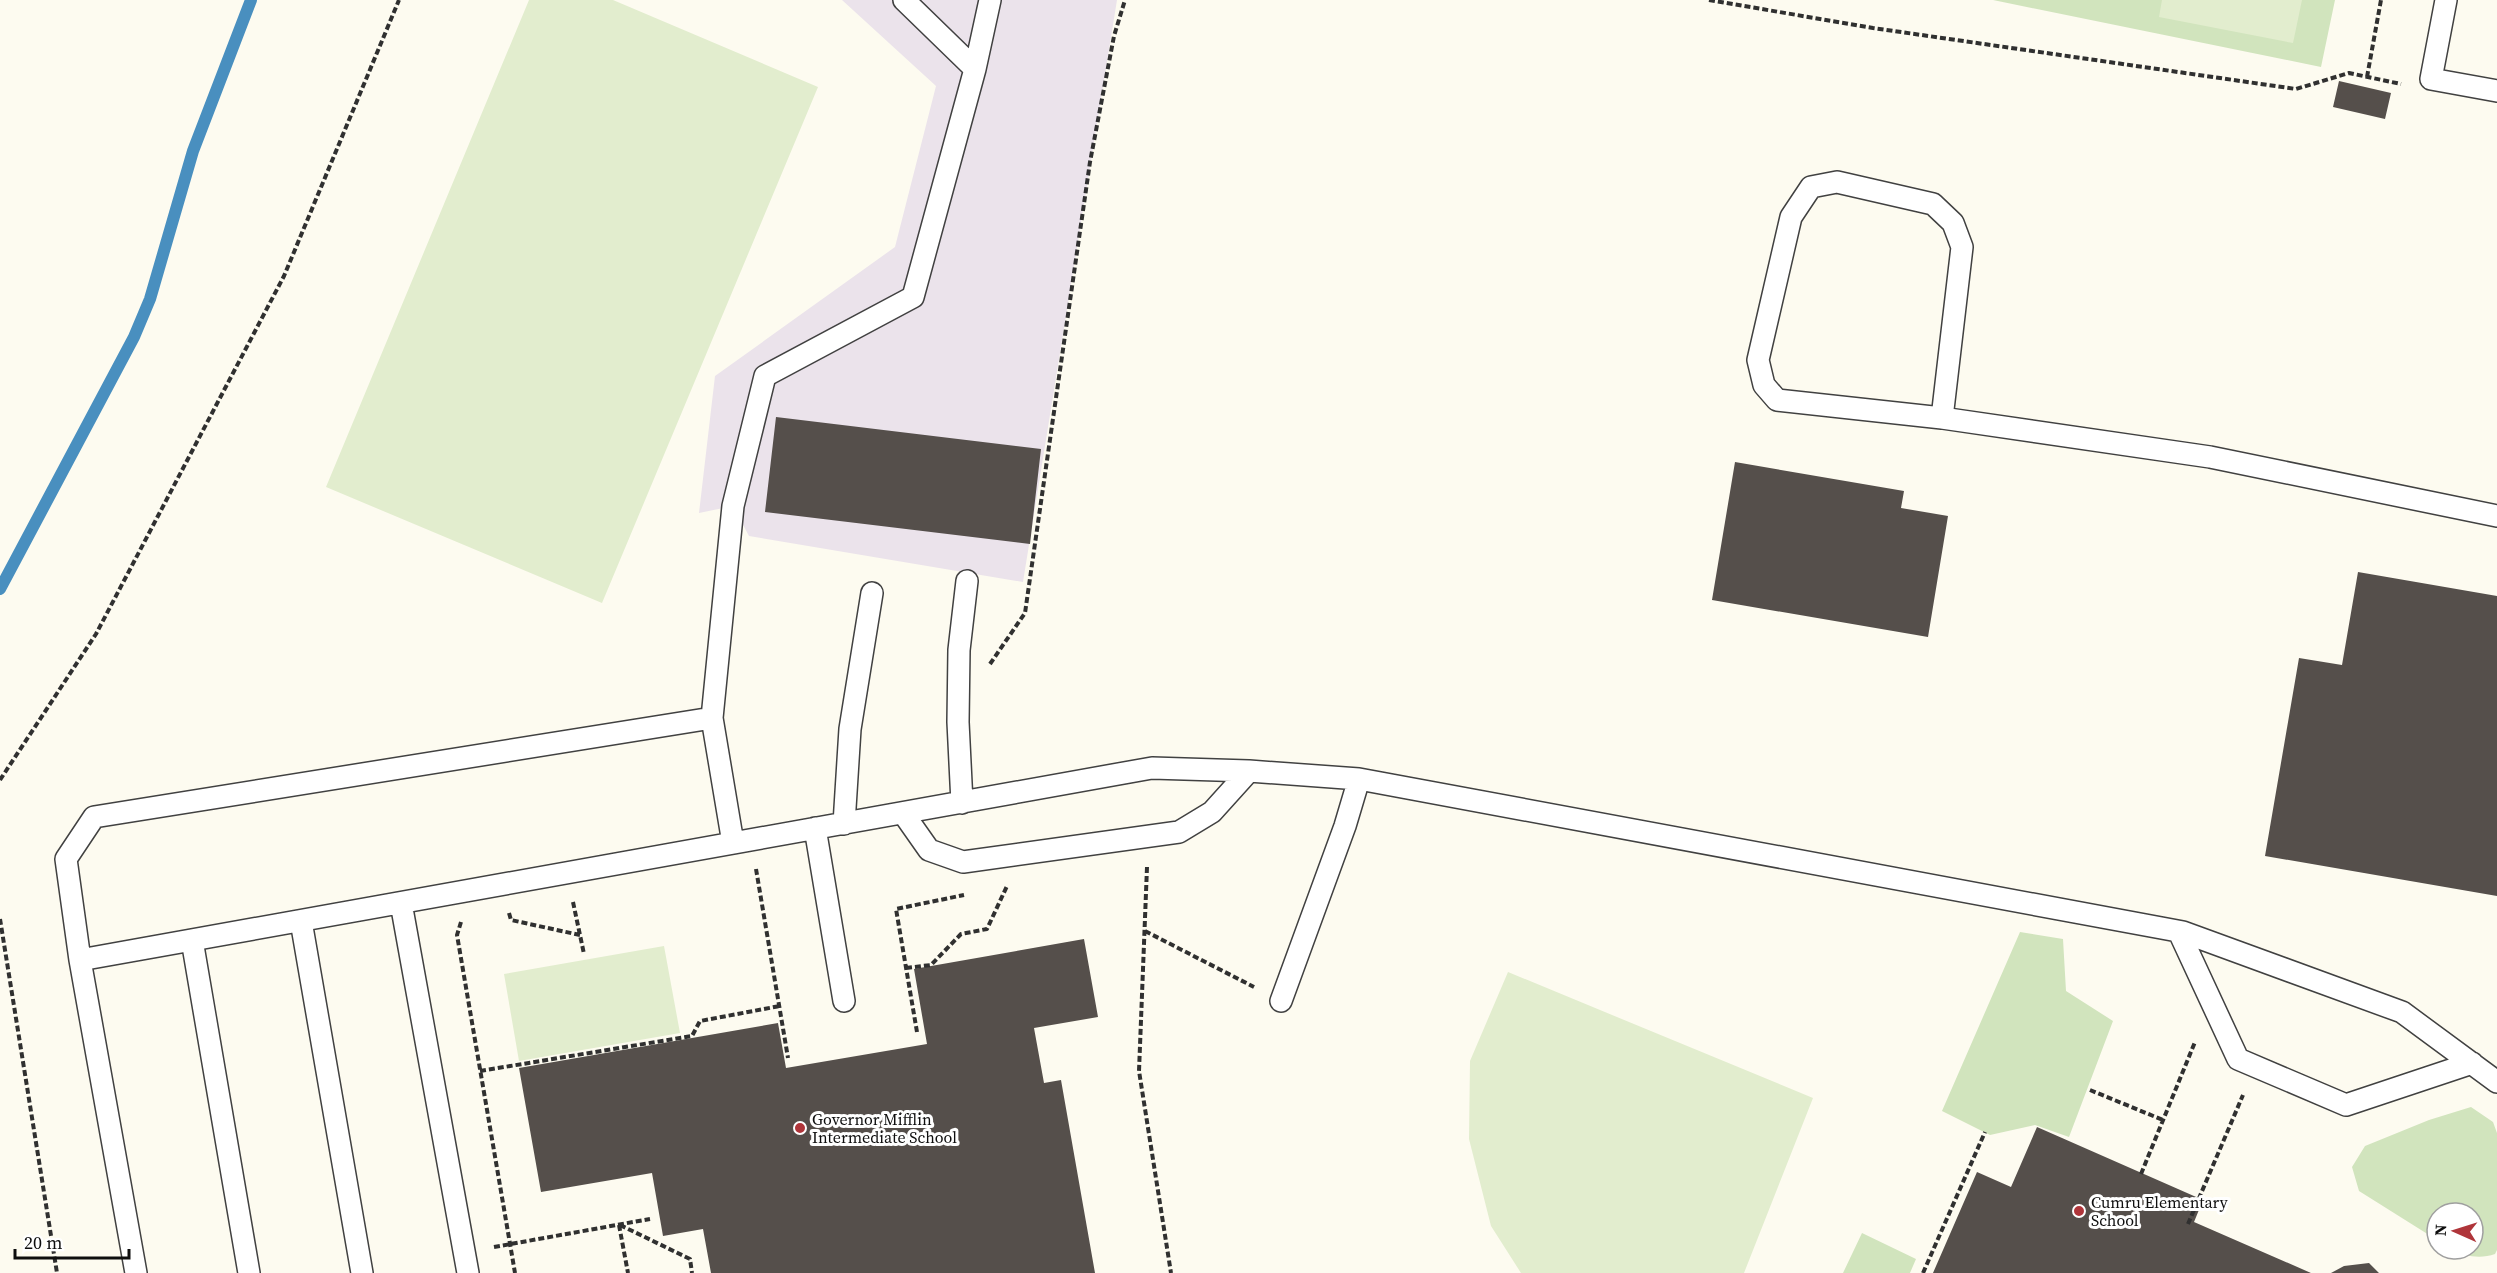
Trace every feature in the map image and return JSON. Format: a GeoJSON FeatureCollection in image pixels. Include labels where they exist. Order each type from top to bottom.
{"type":"FeatureCollection","features":[{"type":"Feature","properties":{"kind":"lane"},"geometry":{"type":"LineString","coordinates":[[904,0],[975,69]]}},
{"type":"Feature","properties":{"kind":"lane"},"geometry":{"type":"LineString","coordinates":[[733,843],[712,718],[733,506],[765,376],[913,297],[975,69],[990,0]]}},
{"type":"Feature","properties":{"kind":"lane"},"geometry":{"type":"LineString","coordinates":[[2446,0],[2431,79],[2497,92]]}},
{"type":"Feature","properties":{"kind":"lane"},"geometry":{"type":"LineString","coordinates":[[1942,418],[1962,247],[1953,223],[1933,204],[1837,182],[1811,187],[1791,217],[1758,360],[1764,385],[1777,400],[1942,418],[2210,456],[2497,516]]}},
{"type":"Feature","properties":{"kind":"lane"},"geometry":{"type":"LineString","coordinates":[[962,803],[958,702],[959,650],[967,581]]}},
{"type":"Feature","properties":{"kind":"lane"},"geometry":{"type":"LineString","coordinates":[[844,824],[850,729],[872,593]]}},
{"type":"Feature","properties":{"kind":"lane"},"geometry":{"type":"LineString","coordinates":[[136,1273],[80,960],[66,859],[94,817],[712,718]]}},
{"type":"Feature","properties":{"kind":"lane"},"geometry":{"type":"LineString","coordinates":[[80,960],[1152,768],[1248,771],[1359,779],[2180,932],[2402,1011],[2497,1082]]}},
{"type":"Feature","properties":{"kind":"lane"},"geometry":{"type":"LineString","coordinates":[[903,813],[929,850],[963,862],[1179,832],[1212,812],[1248,771]]}},
{"type":"Feature","properties":{"kind":"lane"},"geometry":{"type":"LineString","coordinates":[[1281,1001],[1345,826],[1359,779]]}},
{"type":"Feature","properties":{"kind":"lane"},"geometry":{"type":"LineString","coordinates":[[815,828],[844,1001]]}},
{"type":"Feature","properties":{"kind":"lane"},"geometry":{"type":"LineString","coordinates":[[401,903],[468,1273]]}},
{"type":"Feature","properties":{"kind":"lane"},"geometry":{"type":"LineString","coordinates":[[301,921],[362,1273]]}},
{"type":"Feature","properties":{"kind":"lane"},"geometry":{"type":"LineString","coordinates":[[2180,932],[2238,1059],[2346,1106],[2472,1063]]}},
{"type":"Feature","properties":{"kind":"lane"},"geometry":{"type":"LineString","coordinates":[[192,940],[249,1273]]}},
{"type":"Feature","properties":{"kind":"path"},"geometry":{"type":"LineString","coordinates":[[0,780],[96,634],[284,276],[399,0]]}},
{"type":"Feature","properties":{"kind":"path"},"geometry":{"type":"LineString","coordinates":[[958,702],[994,660],[1025,613],[1090,162],[1114,36],[1125,0]]}},
{"type":"Feature","properties":{"kind":"path"},"geometry":{"type":"LineString","coordinates":[[1709,0],[1873,28],[2296,89],[2349,73],[2401,84],[2431,79]]}},
{"type":"Feature","properties":{"kind":"path"},"geometry":{"type":"LineString","coordinates":[[2367,77],[2381,0]]}},
{"type":"Feature","properties":{"kind":"path"},"geometry":{"type":"LineString","coordinates":[[755,861],[788,1058]]}},
{"type":"Feature","properties":{"kind":"path"},"geometry":{"type":"LineString","coordinates":[[1137,866],[1147,865],[1139,1071],[1171,1273]]}},
{"type":"Feature","properties":{"kind":"path"},"geometry":{"type":"LineString","coordinates":[[996,888],[1018,883]]}},
{"type":"Feature","properties":{"kind":"path"},"geometry":{"type":"LineString","coordinates":[[906,968],[931,964],[961,934],[987,928],[1007,885]]}},
{"type":"Feature","properties":{"kind":"path"},"geometry":{"type":"LineString","coordinates":[[917,1032],[896,909],[974,892]]}},
{"type":"Feature","properties":{"kind":"path"},"geometry":{"type":"LineString","coordinates":[[571,893],[584,954]]}},
{"type":"Feature","properties":{"kind":"path"},"geometry":{"type":"LineString","coordinates":[[507,904],[511,920],[580,934]]}},
{"type":"Feature","properties":{"kind":"path"},"geometry":{"type":"LineString","coordinates":[[0,919],[57,1273]]}},
{"type":"Feature","properties":{"kind":"path"},"geometry":{"type":"LineString","coordinates":[[462,919],[457,935],[515,1273]]}},
{"type":"Feature","properties":{"kind":"path"},"geometry":{"type":"LineString","coordinates":[[1145,931],[1281,1001]]}},
{"type":"Feature","properties":{"kind":"path"},"geometry":{"type":"LineString","coordinates":[[480,1071],[692,1036],[700,1021],[780,1006]]}},
{"type":"Feature","properties":{"kind":"path"},"geometry":{"type":"LineString","coordinates":[[2141,1174],[2197,1038]]}},
{"type":"Feature","properties":{"kind":"path"},"geometry":{"type":"LineString","coordinates":[[2188,1224],[2246,1089]]}},
{"type":"Feature","properties":{"kind":"path"},"geometry":{"type":"LineString","coordinates":[[2090,1090],[2163,1120]]}},
{"type":"Feature","properties":{"kind":"path"},"geometry":{"type":"LineString","coordinates":[[1923,1273],[1984,1132]]}},
{"type":"Feature","properties":{"kind":"path"},"geometry":{"type":"LineString","coordinates":[[464,1252],[650,1219]]}},
{"type":"Feature","properties":{"kind":"path"},"geometry":{"type":"LineString","coordinates":[[619,1224],[628,1273]]}},
{"type":"Feature","properties":{"kind":"path"},"geometry":{"type":"LineString","coordinates":[[619,1224],[690,1259],[692,1273]]}},
{"type":"Feature","properties":{"kind":"shaded area"},"geometry":{"type":"Polygon","coordinates":[[[842,0],[1117,0],[1023,582],[749,536],[733,506],[699,513],[715,376],[895,247],[936,86],[842,0]]]}},
{"type":"Feature","properties":{"kind":"green space"},"geometry":{"type":"Polygon","coordinates":[[[529,0],[613,0],[818,87],[602,603],[326,487],[529,0]]]}},
{"type":"Feature","properties":{"kind":"green space"},"geometry":{"type":"Polygon","coordinates":[[[1993,0],[2335,0],[2321,67],[1993,0]]]}},
{"type":"Feature","properties":{"kind":"green space"},"geometry":{"type":"Polygon","coordinates":[[[2162,0],[2302,0],[2293,43],[2159,17],[2162,0]]]}},
{"type":"Feature","properties":{"kind":"green space"},"geometry":{"type":"Polygon","coordinates":[[[2020,932],[2063,939],[2066,991],[2113,1021],[2069,1137],[2035,1125],[1990,1135],[1942,1111],[2020,932]]]}},
{"type":"Feature","properties":{"kind":"green space"},"geometry":{"type":"Polygon","coordinates":[[[664,946],[680,1033],[519,1061],[504,974],[664,946]]]}},
{"type":"Feature","properties":{"kind":"green space"},"geometry":{"type":"Polygon","coordinates":[[[1508,972],[1813,1098],[1744,1273],[1521,1273],[1491,1226],[1469,1139],[1470,1061],[1508,972]]]}},
{"type":"Feature","properties":{"kind":"green space"},"geometry":{"type":"Polygon","coordinates":[[[2471,1107],[2493,1122],[2497,1133],[2497,1250],[2495,1254],[2485,1256],[2485,1201],[2425,1201],[2425,1232],[2359,1191],[2352,1167],[2365,1146],[2429,1120],[2471,1107]]]}},
{"type":"Feature","properties":{"kind":"green space"},"geometry":{"type":"Polygon","coordinates":[[[1862,1233],[1916,1259],[1910,1273],[1843,1273],[1862,1233]]]}},
{"type":"Feature","properties":{"kind":"building"},"geometry":{"type":"Polygon","coordinates":[[[2339,81],[2391,93],[2385,119],[2333,107],[2339,81]]]}},
{"type":"Feature","properties":{"kind":"building"},"geometry":{"type":"Polygon","coordinates":[[[776,417],[1041,449],[1030,544],[765,512],[776,417]]]}},
{"type":"Feature","properties":{"kind":"building"},"geometry":{"type":"Polygon","coordinates":[[[1735,462],[1904,491],[1901,508],[1948,516],[1928,637],[1712,600],[1735,462]]]}},
{"type":"Feature","properties":{"kind":"building"},"geometry":{"type":"Polygon","coordinates":[[[2358,572],[2497,596],[2497,896],[2265,856],[2299,658],[2342,665],[2358,572]]]}},
{"type":"Feature","properties":{"kind":"building","name":"Governor Mifflin Intermediate School"},"geometry":{"type":"Polygon","coordinates":[[[1084,939],[1098,1017],[1034,1028],[1044,1083],[1061,1080],[1095,1273],[711,1273],[703,1229],[663,1236],[652,1173],[541,1192],[519,1068],[778,1023],[786,1068],[927,1044],[914,969],[1084,939]]]}},
{"type":"Feature","properties":{"kind":"building","name":"Cumru Elementary School"},"geometry":{"type":"Polygon","coordinates":[[[2037,1127],[2203,1200],[2194,1222],[2311,1273],[1933,1273],[1977,1172],[2011,1187],[2037,1127]]]}},
{"type":"Feature","properties":{"kind":"building"},"geometry":{"type":"Polygon","coordinates":[[[2369,1263],[2379,1273],[2331,1273],[2344,1266],[2369,1263]]]}},
{"type":"Feature","properties":{"kind":"waterway"},"geometry":{"type":"LineString","coordinates":[[0,589],[134,337],[150,299],[193,151],[251,0]]}},
{"type":"Feature","properties":{"kind":"place","name":"Governor Mifflin Intermediate School"},"geometry":{"type":"Point","coordinates":[800,1128]}},
{"type":"Feature","properties":{"kind":"place","name":"Cumru Elementary School"},"geometry":{"type":"Point","coordinates":[2079,1211]}}]}
